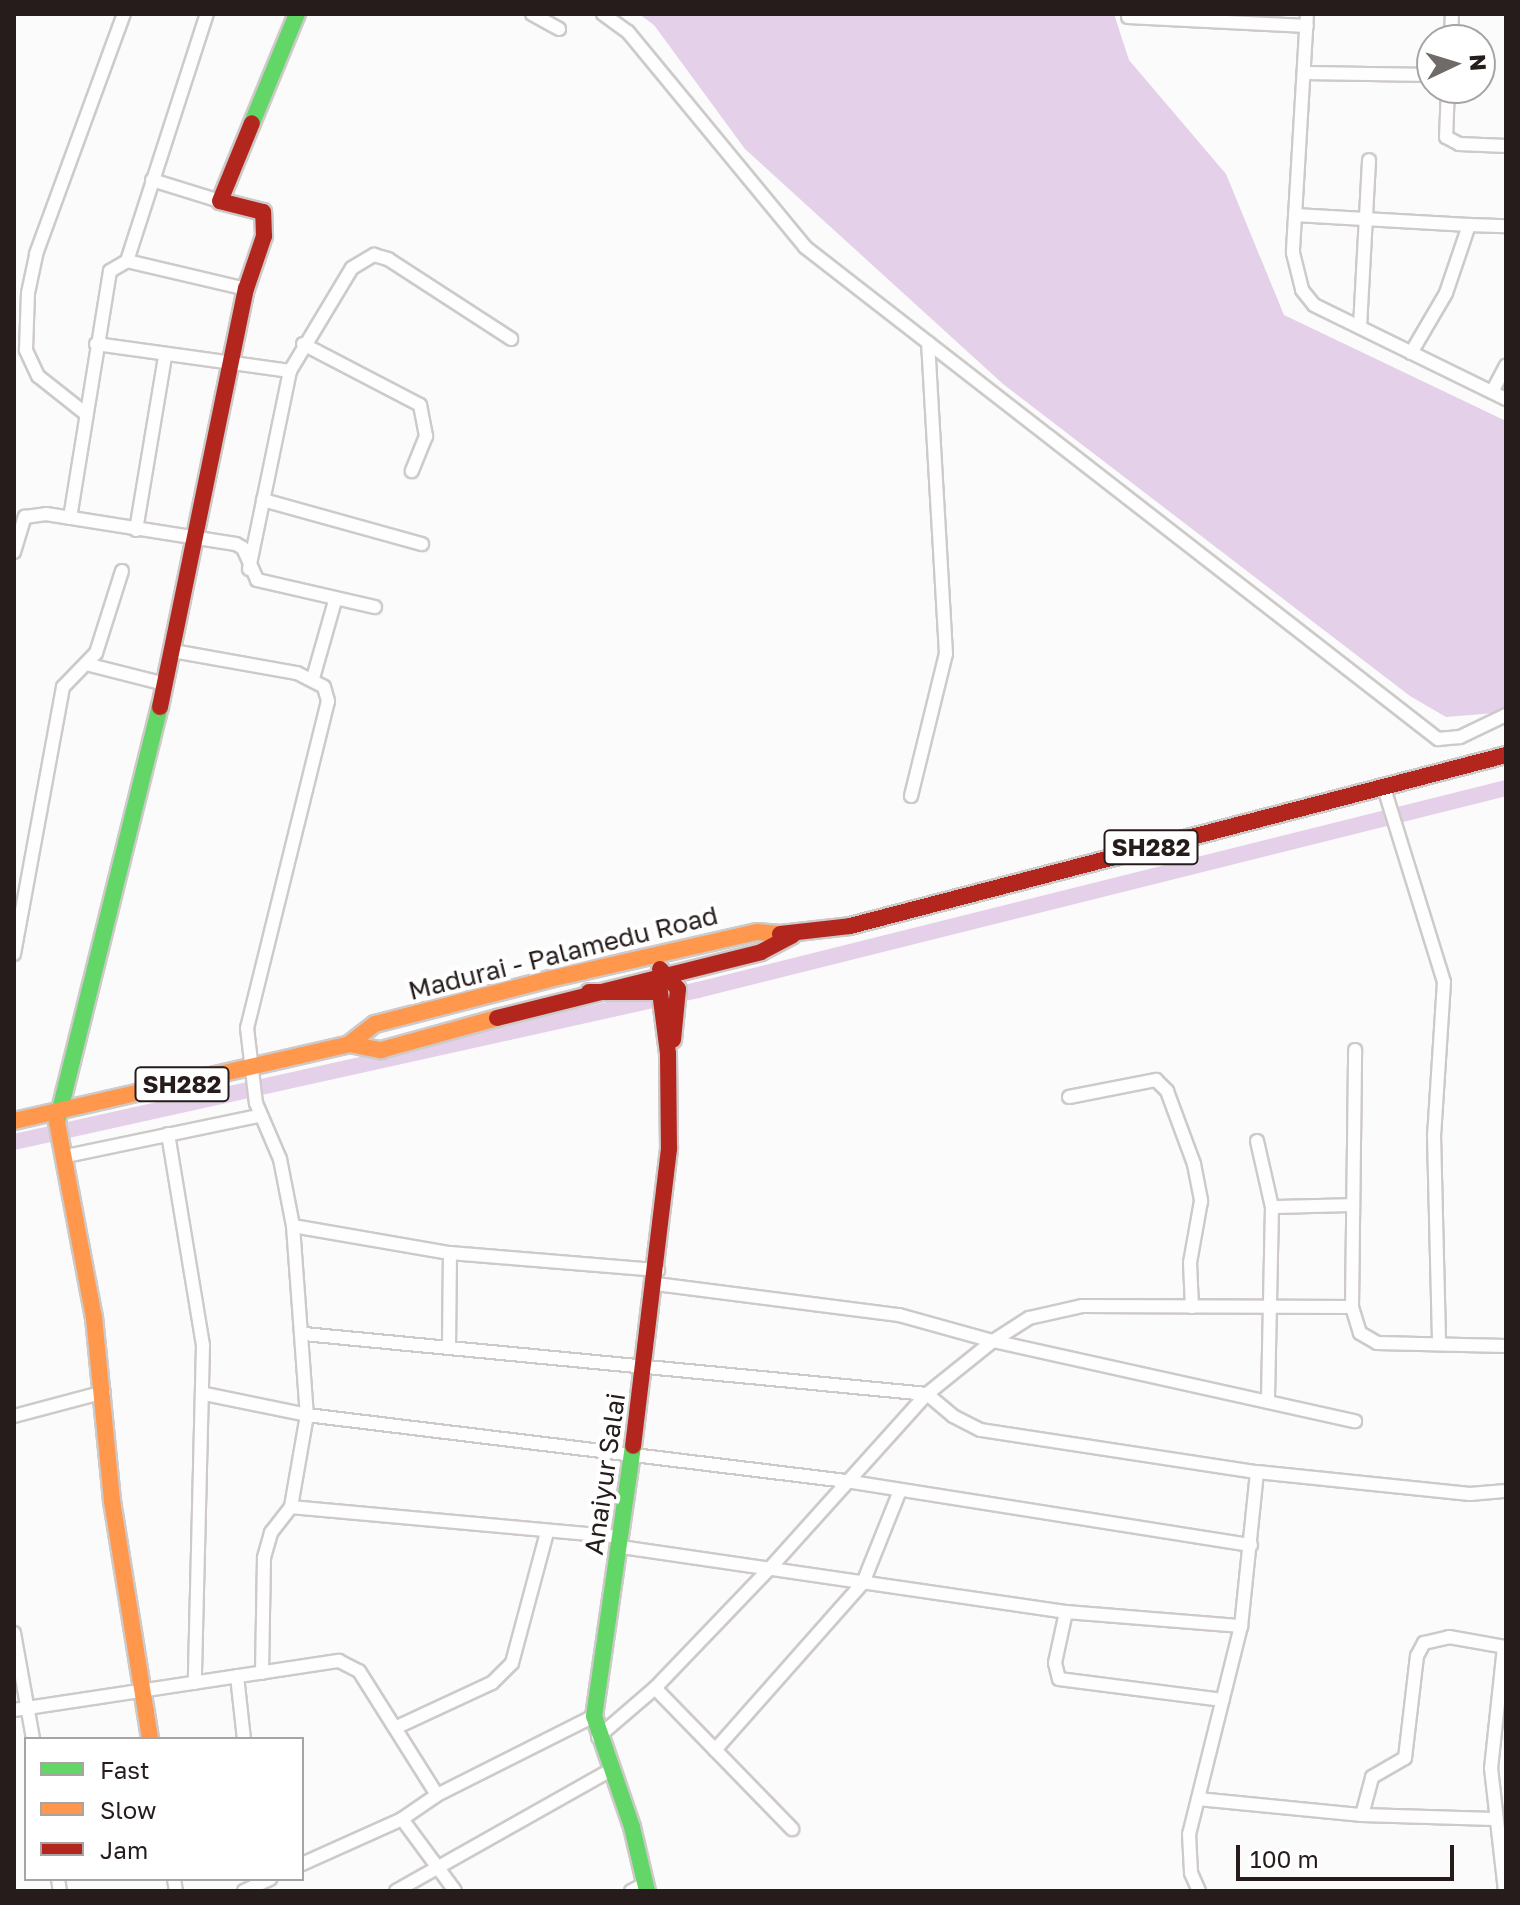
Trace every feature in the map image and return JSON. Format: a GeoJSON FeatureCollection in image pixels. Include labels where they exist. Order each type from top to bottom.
{"type":"FeatureCollection","features":[{"type":"Feature","properties":{"kind":"main road"},"geometry":{"type":"LineString","coordinates":[[150,1737],[112,1501],[104,1392],[55,1113],[103,950],[173,651],[246,289],[266,218],[256,209],[220,201],[297,14]]}},
{"type":"Feature","properties":{"kind":"main road","name":"Madurai - Palamedu Road"},"geometry":{"type":"LineString","coordinates":[[14,1121],[250,1075],[349,1044],[375,1024],[525,985],[676,948],[757,932],[795,935],[850,926],[1506,755]]}},
{"type":"Feature","properties":{"kind":"main road","name":"Madurai - Palamedu Road"},"geometry":{"type":"LineString","coordinates":[[349,1044],[381,1050],[589,992],[761,952],[795,935]]}},
{"type":"Feature","properties":{"kind":"main road"},"geometry":{"type":"LineString","coordinates":[[669,995],[665,974],[676,948]]}},
{"type":"Feature","properties":{"kind":"main road"},"geometry":{"type":"LineString","coordinates":[[646,955],[665,974]]}},
{"type":"Feature","properties":{"kind":"main road"},"geometry":{"type":"LineString","coordinates":[[589,992],[669,995],[726,960]]}},
{"type":"Feature","properties":{"kind":"main road"},"geometry":{"type":"LineString","coordinates":[[525,985],[529,1009]]}},
{"type":"Feature","properties":{"kind":"main road","name":"Anaiyur Salai"},"geometry":{"type":"LineString","coordinates":[[647,1887],[594,1716],[657,1277],[669,1149],[669,995]]}},
{"type":"Feature","properties":{"kind":"street"},"geometry":{"type":"LineString","coordinates":[[86,414],[38,376],[26,350],[28,293],[36,254],[124,14]]}},
{"type":"Feature","properties":{"kind":"street"},"geometry":{"type":"LineString","coordinates":[[70,518],[110,271],[127,261],[207,14]]}},
{"type":"Feature","properties":{"kind":"street"},"geometry":{"type":"LineString","coordinates":[[532,14],[559,29]]}},
{"type":"Feature","properties":{"kind":"street"},"geometry":{"type":"LineString","coordinates":[[603,14],[628,32],[805,247],[1438,739],[1460,737],[1506,715]]}},
{"type":"Feature","properties":{"kind":"street"},"geometry":{"type":"LineString","coordinates":[[1128,17],[1307,20],[1293,253],[1302,290],[1314,305],[1506,399]]}},
{"type":"Feature","properties":{"kind":"street"},"geometry":{"type":"LineString","coordinates":[[1306,73],[1416,75]]}},
{"type":"Feature","properties":{"kind":"street"},"geometry":{"type":"LineString","coordinates":[[1447,104],[1446,137],[1459,144],[1506,146]]}},
{"type":"Feature","properties":{"kind":"street"},"geometry":{"type":"LineString","coordinates":[[1360,327],[1369,160]]}},
{"type":"Feature","properties":{"kind":"street"},"geometry":{"type":"LineString","coordinates":[[152,180],[220,201]]}},
{"type":"Feature","properties":{"kind":"street"},"geometry":{"type":"LineString","coordinates":[[1295,215],[1506,226]]}},
{"type":"Feature","properties":{"kind":"street"},"geometry":{"type":"LineString","coordinates":[[1411,353],[1446,293],[1469,225]]}},
{"type":"Feature","properties":{"kind":"street"},"geometry":{"type":"LineString","coordinates":[[249,569],[290,371],[303,344],[352,268],[374,255],[511,339]]}},
{"type":"Feature","properties":{"kind":"street"},"geometry":{"type":"LineString","coordinates":[[127,261],[246,289]]}},
{"type":"Feature","properties":{"kind":"street"},"geometry":{"type":"LineString","coordinates":[[911,796],[946,654],[928,343]]}},
{"type":"Feature","properties":{"kind":"street"},"geometry":{"type":"LineString","coordinates":[[96,344],[230,366],[290,371]]}},
{"type":"Feature","properties":{"kind":"street"},"geometry":{"type":"LineString","coordinates":[[303,344],[420,405],[426,436],[412,471]]}},
{"type":"Feature","properties":{"kind":"street"},"geometry":{"type":"LineString","coordinates":[[136,530],[165,356]]}},
{"type":"Feature","properties":{"kind":"street"},"geometry":{"type":"LineString","coordinates":[[1492,392],[1506,366]]}},
{"type":"Feature","properties":{"kind":"street"},"geometry":{"type":"LineString","coordinates":[[263,500],[422,544]]}},
{"type":"Feature","properties":{"kind":"street"},"geometry":{"type":"LineString","coordinates":[[14,552],[25,517],[32,513],[70,518],[243,548],[249,569],[257,580],[335,601],[375,607]]}},
{"type":"Feature","properties":{"kind":"street"},"geometry":{"type":"LineString","coordinates":[[14,954],[63,687],[86,664],[102,641],[122,571]]}},
{"type":"Feature","properties":{"kind":"street"},"geometry":{"type":"LineString","coordinates":[[313,678],[335,601]]}},
{"type":"Feature","properties":{"kind":"street"},"geometry":{"type":"LineString","coordinates":[[173,651],[313,678],[324,687],[327,717],[249,1007],[250,1075],[258,1110],[280,1159],[293,1226],[304,1334],[307,1415],[291,1507],[271,1533],[264,1558],[262,1673]]}},
{"type":"Feature","properties":{"kind":"street"},"geometry":{"type":"LineString","coordinates":[[86,664],[165,684]]}},
{"type":"Feature","properties":{"kind":"street"},"geometry":{"type":"LineString","coordinates":[[1384,788],[1444,982],[1434,1135],[1439,1342]]}},
{"type":"Feature","properties":{"kind":"street"},"geometry":{"type":"LineString","coordinates":[[1355,1050],[1352,1307],[1356,1325],[1368,1340],[1506,1346]]}},
{"type":"Feature","properties":{"kind":"street"},"geometry":{"type":"LineString","coordinates":[[1069,1097],[1156,1080],[1167,1091],[1194,1164],[1201,1201],[1190,1263],[1192,1307]]}},
{"type":"Feature","properties":{"kind":"street"},"geometry":{"type":"LineString","coordinates":[[62,1157],[258,1110]]}},
{"type":"Feature","properties":{"kind":"street"},"geometry":{"type":"LineString","coordinates":[[168,1134],[199,1308],[205,1394],[196,1519],[195,1683]]}},
{"type":"Feature","properties":{"kind":"street"},"geometry":{"type":"LineString","coordinates":[[1257,1141],[1272,1207],[1268,1402]]}},
{"type":"Feature","properties":{"kind":"street"},"geometry":{"type":"LineString","coordinates":[[1272,1207],[1353,1205]]}},
{"type":"Feature","properties":{"kind":"street"},"geometry":{"type":"LineString","coordinates":[[293,1226],[450,1253],[657,1277],[899,1315],[993,1341],[1355,1421]]}},
{"type":"Feature","properties":{"kind":"street"},"geometry":{"type":"LineString","coordinates":[[449,1347],[450,1253]]}},
{"type":"Feature","properties":{"kind":"street"},"geometry":{"type":"LineString","coordinates":[[598,1737],[655,1688],[771,1567],[927,1394],[993,1341],[1050,1311],[1082,1306],[1352,1307]]}},
{"type":"Feature","properties":{"kind":"street"},"geometry":{"type":"LineString","coordinates":[[304,1334],[645,1364],[927,1394],[953,1416],[981,1430],[1257,1472],[1470,1494],[1506,1491]]}},
{"type":"Feature","properties":{"kind":"street"},"geometry":{"type":"LineString","coordinates":[[14,1416],[104,1392]]}},
{"type":"Feature","properties":{"kind":"street"},"geometry":{"type":"LineString","coordinates":[[205,1394],[307,1415],[846,1481],[899,1493],[1251,1545]]}},
{"type":"Feature","properties":{"kind":"street"},"geometry":{"type":"LineString","coordinates":[[1199,1891],[1188,1854],[1198,1799],[1241,1626],[1257,1472]]}},
{"type":"Feature","properties":{"kind":"street"},"geometry":{"type":"LineString","coordinates":[[715,1750],[863,1583],[899,1493]]}},
{"type":"Feature","properties":{"kind":"street"},"geometry":{"type":"LineString","coordinates":[[291,1507],[621,1542],[863,1583],[1066,1612],[1241,1626]]}},
{"type":"Feature","properties":{"kind":"street"},"geometry":{"type":"LineString","coordinates":[[397,1727],[492,1683],[512,1663],[547,1532]]}},
{"type":"Feature","properties":{"kind":"street"},"geometry":{"type":"LineString","coordinates":[[1066,1612],[1055,1663],[1059,1679],[1223,1700]]}},
{"type":"Feature","properties":{"kind":"street"},"geometry":{"type":"LineString","coordinates":[[14,1633],[33,1737]]}},
{"type":"Feature","properties":{"kind":"street"},"geometry":{"type":"LineString","coordinates":[[1362,1815],[1372,1777],[1399,1766],[1410,1746],[1417,1656],[1424,1643],[1449,1637],[1505,1647],[1492,1721],[1494,1819],[1505,1891]]}},
{"type":"Feature","properties":{"kind":"street"},"geometry":{"type":"LineString","coordinates":[[14,1710],[322,1662],[349,1664],[397,1727],[437,1795]]}},
{"type":"Feature","properties":{"kind":"street"},"geometry":{"type":"LineString","coordinates":[[237,1676],[244,1737]]}},
{"type":"Feature","properties":{"kind":"street"},"geometry":{"type":"LineString","coordinates":[[655,1688],[792,1829]]}},
{"type":"Feature","properties":{"kind":"street"},"geometry":{"type":"LineString","coordinates":[[304,1863],[402,1819],[437,1795],[594,1716]]}},
{"type":"Feature","properties":{"kind":"street"},"geometry":{"type":"LineString","coordinates":[[396,1891],[611,1770]]}},
{"type":"Feature","properties":{"kind":"street"},"geometry":{"type":"LineString","coordinates":[[1198,1799],[1362,1815],[1494,1819]]}},
{"type":"Feature","properties":{"kind":"street"},"geometry":{"type":"LineString","coordinates":[[402,1819],[455,1891]]}},
{"type":"Feature","properties":{"kind":"street"},"geometry":{"type":"LineString","coordinates":[[244,1891],[262,1881]]}},
{"type":"Feature","properties":{"kind":"street"},"geometry":{"type":"LineString","coordinates":[[631,1891],[647,1887]]}},
{"type":"Feature","properties":{"kind":"shaded area"},"geometry":{"type":"Polygon","coordinates":[[[639,14],[1114,14],[1129,60],[1226,174],[1284,315],[1506,421],[1506,712],[1446,717],[1410,696],[1003,384],[745,149],[654,25],[639,14]]]}},
{"type":"Feature","properties":{"kind":"waterway"},"geometry":{"type":"LineString","coordinates":[[14,1142],[698,990],[1506,788]]}},
{"type":"Feature","properties":{"kind":"traffic: fast"},"geometry":{"type":"LineString","coordinates":[[252,123],[297,14]]}},
{"type":"Feature","properties":{"kind":"traffic: fast"},"geometry":{"type":"LineString","coordinates":[[57,1122],[160,707]]}},
{"type":"Feature","properties":{"kind":"traffic: fast"},"geometry":{"type":"LineString","coordinates":[[633,1446],[594,1716],[632,1827],[647,1891]]}},
{"type":"Feature","properties":{"kind":"traffic: slow"},"geometry":{"type":"LineString","coordinates":[[349,1044],[375,1024],[550,979],[757,932],[780,934]]}},
{"type":"Feature","properties":{"kind":"traffic: slow"},"geometry":{"type":"LineString","coordinates":[[14,1121],[349,1044],[381,1050],[497,1018]]}},
{"type":"Feature","properties":{"kind":"traffic: slow"},"geometry":{"type":"LineString","coordinates":[[57,1122],[94,1317],[112,1501],[150,1737]]}},
{"type":"Feature","properties":{"kind":"traffic: jam"},"geometry":{"type":"LineString","coordinates":[[160,707],[246,289],[264,236],[263,212],[220,201],[252,123]]}},
{"type":"Feature","properties":{"kind":"traffic: jam"},"geometry":{"type":"LineString","coordinates":[[780,934],[850,926],[1506,755]]}},
{"type":"Feature","properties":{"kind":"traffic: jam"},"geometry":{"type":"LineString","coordinates":[[497,1018],[761,952],[793,935]]}},
{"type":"Feature","properties":{"kind":"traffic: jam"},"geometry":{"type":"LineString","coordinates":[[660,969],[678,989],[673,1040]]}},
{"type":"Feature","properties":{"kind":"traffic: jam"},"geometry":{"type":"LineString","coordinates":[[589,992],[660,992],[668,1054],[669,1149],[633,1446]]}}]}
